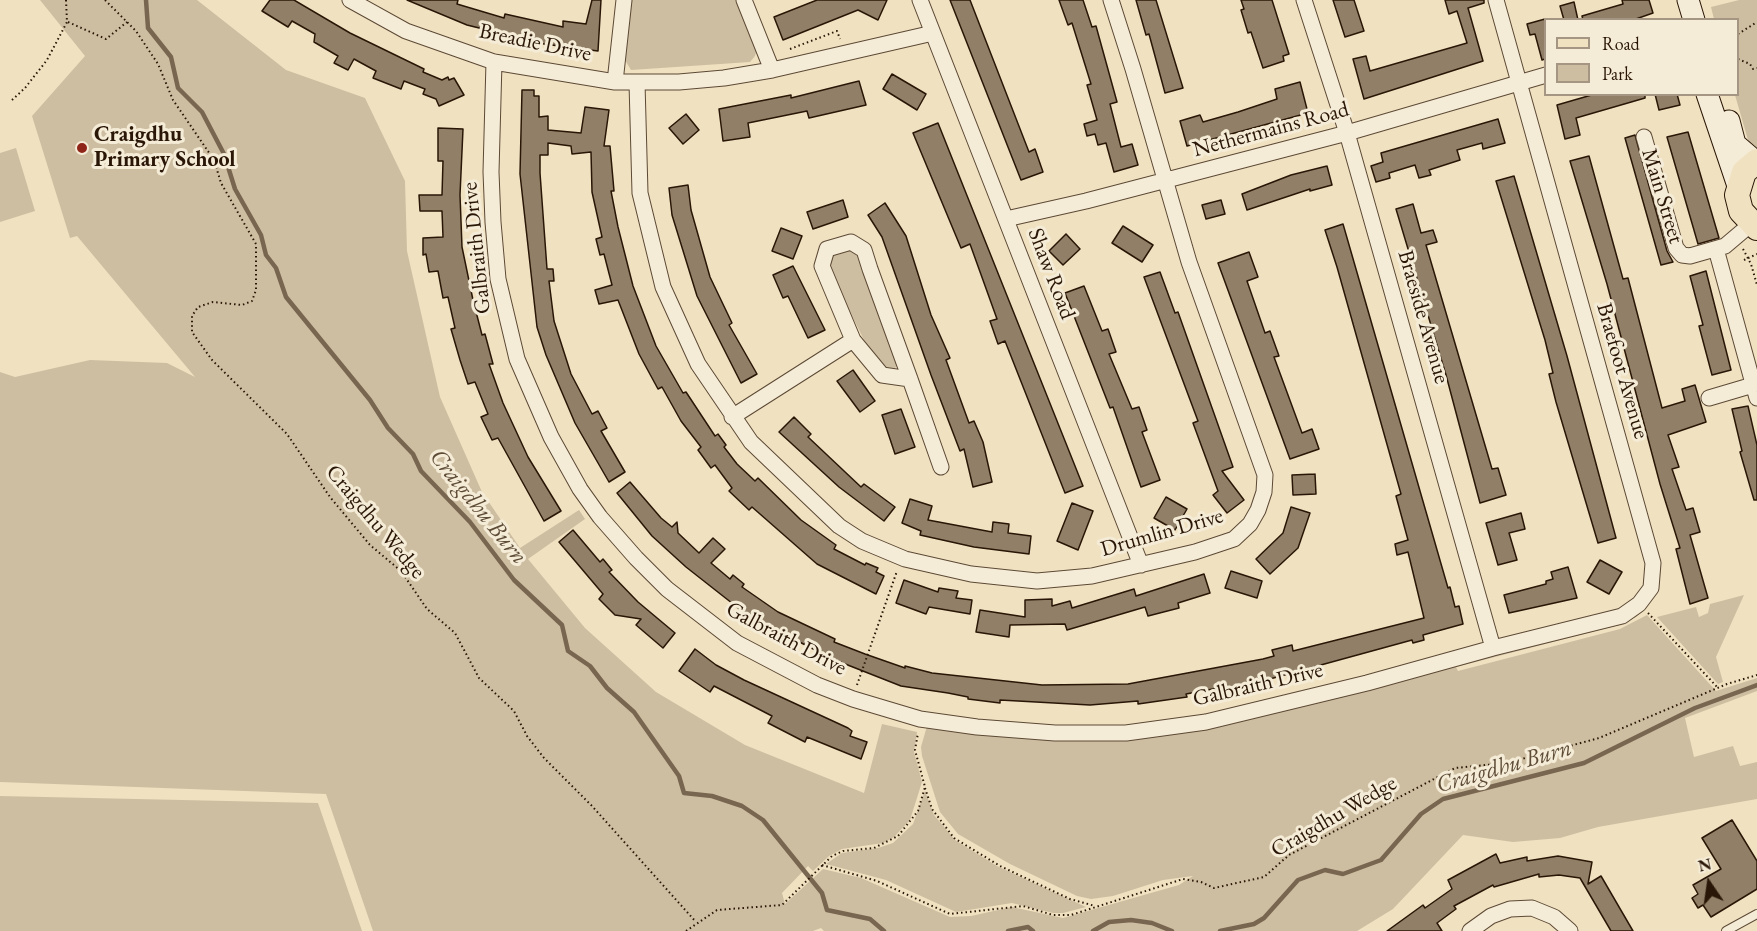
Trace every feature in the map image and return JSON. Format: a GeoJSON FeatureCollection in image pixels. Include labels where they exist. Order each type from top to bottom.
{"type":"FeatureCollection","features":[{"type":"Feature","properties":{"kind":"main road"},"geometry":{"type":"LineString","coordinates":[[1688,0],[1693,18]]}},
{"type":"Feature","properties":{"kind":"main road"},"geometry":{"type":"LineString","coordinates":[[1708,96],[1738,186],[1741,211],[1749,232]]}},
{"type":"Feature","properties":{"kind":"main road"},"geometry":{"type":"LineString","coordinates":[[1723,96],[1735,144],[1757,162],[1744,172],[1738,186]]}},
{"type":"Feature","properties":{"kind":"street","name":"Breadie Drive"},"geometry":{"type":"LineString","coordinates":[[350,0],[406,31],[494,62],[615,82],[638,83],[724,78],[772,70],[933,33]]}},
{"type":"Feature","properties":{"kind":"street","name":"Breadie Drive"},"geometry":{"type":"LineString","coordinates":[[615,82],[624,0]]}},
{"type":"Feature","properties":{"kind":"street"},"geometry":{"type":"LineString","coordinates":[[744,0],[772,70]]}},
{"type":"Feature","properties":{"kind":"street","name":"Shaw Road"},"geometry":{"type":"LineString","coordinates":[[920,0],[1141,564]]}},
{"type":"Feature","properties":{"kind":"street","name":"Drumlin Drive"},"geometry":{"type":"LineString","coordinates":[[638,83],[640,193],[663,288],[698,364],[732,417],[772,463],[839,526],[862,541],[905,559],[971,574],[1037,581],[1092,576],[1234,538],[1250,524],[1258,510],[1264,492],[1265,475],[1189,262],[1111,0]]}},
{"type":"Feature","properties":{"kind":"street","name":"Braeside Avenue"},"geometry":{"type":"LineString","coordinates":[[1304,0],[1347,133],[1493,648]]}},
{"type":"Feature","properties":{"kind":"street","name":"Braefoot Avenue"},"geometry":{"type":"LineString","coordinates":[[1493,648],[1622,616],[1639,604],[1651,588],[1653,563],[1496,0]]}},
{"type":"Feature","properties":{"kind":"street","name":"Galbraith Drive"},"geometry":{"type":"LineString","coordinates":[[494,62],[491,172],[498,279],[506,318],[530,392],[580,489],[600,517],[660,581],[703,619],[737,643],[816,685],[920,718],[977,728],[1032,732],[1126,733],[1206,722],[1367,683],[1493,648]]}},
{"type":"Feature","properties":{"kind":"street","name":"Nethermains Road"},"geometry":{"type":"LineString","coordinates":[[1006,219],[1165,181],[1347,133],[1544,75]]}},
{"type":"Feature","properties":{"kind":"street","name":"Main Street"},"geometry":{"type":"LineString","coordinates":[[1644,137],[1676,248],[1682,255],[1690,256],[1725,246],[1749,232]]}},
{"type":"Feature","properties":{"kind":"street"},"geometry":{"type":"LineString","coordinates":[[910,379],[882,375],[853,340],[822,266],[827,249],[850,242],[864,250],[910,379],[941,467]]}},
{"type":"Feature","properties":{"kind":"street","name":"Main Street"},"geometry":{"type":"LineString","coordinates":[[1709,398],[1755,392],[1716,249]]}},
{"type":"Feature","properties":{"kind":"street"},"geometry":{"type":"LineString","coordinates":[[732,417],[853,340]]}},
{"type":"Feature","properties":{"kind":"street"},"geometry":{"type":"LineString","coordinates":[[1470,931],[1491,916],[1510,909],[1532,908],[1554,916],[1569,931]]}},
{"type":"Feature","properties":{"kind":"lane"},"geometry":{"type":"LineString","coordinates":[[1726,931],[1757,914]]}},
{"type":"Feature","properties":{"kind":"path"},"geometry":{"type":"LineString","coordinates":[[12,100],[25,88],[47,60],[67,22],[66,0]]}},
{"type":"Feature","properties":{"kind":"path","name":"Craigdhu Wedge"},"geometry":{"type":"LineString","coordinates":[[105,0],[127,22],[158,64],[173,100],[214,160],[221,183],[256,244],[256,290],[252,301],[242,305],[213,302],[198,307],[192,316],[192,332],[212,360],[287,434],[330,498],[370,545],[401,571],[427,609],[455,633],[479,678],[514,711],[527,736],[544,758],[592,806],[696,922]]}},
{"type":"Feature","properties":{"kind":"path"},"geometry":{"type":"LineString","coordinates":[[67,22],[106,39],[127,22]]}},
{"type":"Feature","properties":{"kind":"path"},"geometry":{"type":"LineString","coordinates":[[1739,33],[1757,22]]}},
{"type":"Feature","properties":{"kind":"path"},"geometry":{"type":"LineString","coordinates":[[792,55],[790,49],[837,31],[842,44]]}},
{"type":"Feature","properties":{"kind":"path"},"geometry":{"type":"LineString","coordinates":[[1739,60],[1750,64],[1753,69],[1757,68]]}},
{"type":"Feature","properties":{"kind":"path"},"geometry":{"type":"LineString","coordinates":[[1749,232],[1746,259],[1757,285]]}},
{"type":"Feature","properties":{"kind":"path"},"geometry":{"type":"LineString","coordinates":[[1746,259],[1757,254]]}},
{"type":"Feature","properties":{"kind":"path"},"geometry":{"type":"LineString","coordinates":[[860,678],[899,567]]}},
{"type":"Feature","properties":{"kind":"path"},"geometry":{"type":"LineString","coordinates":[[1654,619],[1718,688]]}},
{"type":"Feature","properties":{"kind":"path","name":"Craigdhu Wedge"},"geometry":{"type":"LineString","coordinates":[[822,865],[877,881],[950,914],[1023,906],[1053,915],[1071,915],[1095,906],[1119,902],[1183,879],[1202,882],[1214,888],[1264,877],[1289,855],[1455,768],[1507,763],[1599,738],[1718,688],[1757,675]]}},
{"type":"Feature","properties":{"kind":"path","name":"Craigdhu Wedge"},"geometry":{"type":"LineString","coordinates":[[920,718],[915,750],[925,787],[932,809],[954,838],[1000,866],[1070,899],[1095,906]]}},
{"type":"Feature","properties":{"kind":"path"},"geometry":{"type":"LineString","coordinates":[[686,931],[696,922],[717,910],[782,905],[822,865],[843,850],[874,848],[898,836],[918,811],[925,787]]}},
{"type":"Feature","properties":{"kind":"green space"},"geometry":{"type":"Polygon","coordinates":[[[40,0],[197,0],[286,70],[365,98],[405,181],[407,251],[440,397],[482,492],[520,548],[579,510],[585,519],[528,559],[585,628],[656,692],[745,745],[864,793],[882,724],[917,732],[914,752],[922,782],[910,820],[894,837],[883,843],[842,849],[829,856],[813,871],[808,866],[782,893],[785,904],[823,869],[861,878],[950,917],[971,916],[1012,907],[1063,918],[1179,885],[1193,876],[1163,880],[1113,896],[1091,899],[1077,896],[1010,864],[958,834],[940,812],[922,756],[921,747],[927,726],[1122,739],[1642,610],[1636,617],[1619,625],[1456,667],[1458,671],[1620,629],[1647,615],[1716,691],[1757,678],[1757,691],[1685,718],[1694,757],[1733,746],[1740,766],[1757,762],[1757,799],[1598,827],[1560,838],[1513,842],[1463,835],[1393,909],[1357,931],[824,931],[821,928],[813,931],[373,931],[326,794],[0,782],[0,372],[15,377],[90,360],[167,363],[195,377],[77,236],[70,238],[32,116],[85,56],[40,0]]]}},
{"type":"Feature","properties":{"kind":"green space"},"geometry":{"type":"Polygon","coordinates":[[[631,0],[737,0],[757,49],[755,56],[750,62],[631,70],[625,60],[631,0]]]}},
{"type":"Feature","properties":{"kind":"green space"},"geometry":{"type":"Polygon","coordinates":[[[1739,0],[1757,0],[1757,148],[1748,140],[1735,96],[1739,96],[1739,18],[1714,18],[1711,7],[1739,0]]]}},
{"type":"Feature","properties":{"kind":"green space"},"geometry":{"type":"Polygon","coordinates":[[[16,148],[35,211],[0,222],[0,153],[16,148]]]}},
{"type":"Feature","properties":{"kind":"green space"},"geometry":{"type":"Polygon","coordinates":[[[838,247],[857,251],[898,364],[893,371],[887,370],[869,350],[827,266],[828,256],[838,247]]]}},
{"type":"Feature","properties":{"kind":"green space"},"geometry":{"type":"Polygon","coordinates":[[[1744,595],[1716,657],[1723,682],[1718,684],[1657,617],[1696,607],[1699,617],[1708,613],[1710,604],[1744,595]]]}},
{"type":"Feature","properties":{"kind":"green space"},"geometry":{"type":"Polygon","coordinates":[[[925,791],[934,815],[955,840],[997,866],[1086,907],[1053,913],[1012,903],[956,912],[886,880],[826,864],[842,853],[878,848],[893,843],[913,824],[925,791]]]}},
{"type":"Feature","properties":{"kind":"green space"},"geometry":{"type":"Polygon","coordinates":[[[0,796],[318,803],[362,931],[0,931],[0,796]]]}},
{"type":"Feature","properties":{"kind":"building"},"geometry":{"type":"Polygon","coordinates":[[[270,0],[294,0],[350,33],[424,69],[423,72],[442,80],[448,77],[449,80],[454,78],[464,95],[439,106],[436,99],[423,94],[425,89],[404,81],[401,89],[373,78],[376,71],[354,59],[348,70],[334,63],[338,56],[314,42],[315,34],[292,21],[288,27],[262,11],[270,0]]]}},
{"type":"Feature","properties":{"kind":"building"},"geometry":{"type":"Polygon","coordinates":[[[407,0],[458,0],[457,4],[504,18],[505,14],[563,27],[563,21],[586,24],[592,0],[601,0],[598,51],[544,44],[467,25],[407,0]]]}},
{"type":"Feature","properties":{"kind":"building"},"geometry":{"type":"Polygon","coordinates":[[[817,0],[887,0],[878,20],[858,10],[783,40],[774,17],[817,0]]]}},
{"type":"Feature","properties":{"kind":"building"},"geometry":{"type":"Polygon","coordinates":[[[950,0],[970,0],[1029,152],[1035,149],[1043,172],[1021,180],[950,0]]]}},
{"type":"Feature","properties":{"kind":"building"},"geometry":{"type":"Polygon","coordinates":[[[1059,0],[1083,0],[1092,27],[1096,26],[1117,102],[1110,104],[1121,147],[1132,144],[1138,165],[1114,172],[1106,143],[1098,145],[1095,134],[1087,136],[1084,124],[1097,120],[1087,85],[1091,84],[1072,23],[1068,25],[1059,0]]]}},
{"type":"Feature","properties":{"kind":"building"},"geometry":{"type":"Polygon","coordinates":[[[1136,0],[1156,0],[1183,88],[1165,93],[1149,34],[1146,35],[1136,0]]]}},
{"type":"Feature","properties":{"kind":"building"},"geometry":{"type":"Polygon","coordinates":[[[1241,0],[1272,0],[1289,54],[1283,56],[1284,61],[1263,68],[1251,32],[1248,33],[1241,10],[1244,9],[1241,0]]]}},
{"type":"Feature","properties":{"kind":"building"},"geometry":{"type":"Polygon","coordinates":[[[1333,0],[1354,0],[1364,31],[1345,37],[1333,0]]]}},
{"type":"Feature","properties":{"kind":"building"},"geometry":{"type":"Polygon","coordinates":[[[1445,0],[1484,0],[1484,3],[1468,8],[1483,61],[1364,99],[1353,59],[1366,56],[1370,71],[1467,43],[1457,11],[1449,14],[1445,0]]]}},
{"type":"Feature","properties":{"kind":"building"},"geometry":{"type":"Polygon","coordinates":[[[1622,0],[1649,0],[1653,13],[1639,18],[1582,18],[1582,16],[1623,4],[1622,0]]]}},
{"type":"Feature","properties":{"kind":"building"},"geometry":{"type":"Polygon","coordinates":[[[1574,2],[1578,18],[1563,18],[1560,6],[1574,2]]]}},
{"type":"Feature","properties":{"kind":"building"},"geometry":{"type":"Polygon","coordinates":[[[1544,19],[1544,59],[1542,60],[1535,34],[1530,35],[1527,24],[1544,19]]]}},
{"type":"Feature","properties":{"kind":"building"},"geometry":{"type":"Polygon","coordinates":[[[892,74],[926,94],[917,110],[883,89],[892,74]]]}},
{"type":"Feature","properties":{"kind":"building"},"geometry":{"type":"Polygon","coordinates":[[[859,81],[866,105],[809,118],[807,111],[748,123],[750,137],[723,141],[719,109],[791,95],[791,98],[859,81]]]}},
{"type":"Feature","properties":{"kind":"building"},"geometry":{"type":"Polygon","coordinates":[[[1300,82],[1308,113],[1187,146],[1180,121],[1200,115],[1203,122],[1238,112],[1277,99],[1275,89],[1300,82]]]}},
{"type":"Feature","properties":{"kind":"building"},"geometry":{"type":"Polygon","coordinates":[[[522,90],[534,90],[534,96],[539,96],[539,117],[548,116],[548,130],[581,133],[585,107],[609,110],[604,146],[610,146],[614,191],[611,191],[618,227],[633,286],[656,346],[683,393],[686,392],[715,436],[718,434],[726,445],[724,447],[737,464],[755,481],[758,478],[801,520],[836,545],[834,549],[865,565],[866,563],[878,568],[876,572],[884,576],[876,594],[817,564],[752,507],[749,510],[729,491],[732,488],[715,465],[711,468],[698,450],[701,447],[681,421],[662,387],[658,389],[639,354],[618,300],[599,304],[595,290],[612,285],[604,254],[600,255],[596,239],[602,237],[592,192],[591,152],[572,154],[571,146],[548,143],[548,155],[540,155],[540,173],[547,269],[553,269],[554,281],[549,281],[554,321],[571,374],[592,414],[598,411],[607,428],[601,431],[625,472],[609,482],[575,423],[546,355],[537,327],[520,174],[522,90]]]}},
{"type":"Feature","properties":{"kind":"building"},"geometry":{"type":"Polygon","coordinates":[[[1588,96],[1645,96],[1645,98],[1576,118],[1580,135],[1565,139],[1557,105],[1588,96]]]}},
{"type":"Feature","properties":{"kind":"building"},"geometry":{"type":"Polygon","coordinates":[[[1656,96],[1678,96],[1680,105],[1659,110],[1656,96]]]}},
{"type":"Feature","properties":{"kind":"building"},"geometry":{"type":"Polygon","coordinates":[[[686,114],[699,130],[683,144],[669,128],[686,114]]]}},
{"type":"Feature","properties":{"kind":"building"},"geometry":{"type":"Polygon","coordinates":[[[1498,119],[1505,143],[1483,149],[1482,143],[1457,150],[1460,160],[1429,170],[1431,175],[1419,178],[1415,165],[1389,173],[1390,178],[1376,182],[1371,166],[1383,162],[1381,153],[1498,119]]]}},
{"type":"Feature","properties":{"kind":"building"},"geometry":{"type":"Polygon","coordinates":[[[938,123],[1083,486],[1065,493],[1005,341],[998,344],[990,321],[997,319],[970,244],[961,248],[913,133],[938,123]]]}},
{"type":"Feature","properties":{"kind":"building"},"geometry":{"type":"Polygon","coordinates":[[[438,128],[463,129],[460,195],[462,247],[482,335],[485,334],[493,364],[489,364],[503,403],[528,457],[561,511],[544,521],[498,438],[492,440],[481,417],[488,414],[475,382],[468,384],[451,329],[455,328],[448,297],[443,298],[438,271],[429,272],[426,254],[423,255],[423,238],[443,237],[442,211],[420,211],[419,195],[442,195],[443,161],[438,161],[438,128]]]}},
{"type":"Feature","properties":{"kind":"building"},"geometry":{"type":"Polygon","coordinates":[[[1688,132],[1719,238],[1698,244],[1667,137],[1688,132]]]}},
{"type":"Feature","properties":{"kind":"building"},"geometry":{"type":"Polygon","coordinates":[[[1635,135],[1667,251],[1673,262],[1661,265],[1625,138],[1635,135]]]}},
{"type":"Feature","properties":{"kind":"building"},"geometry":{"type":"Polygon","coordinates":[[[1589,156],[1623,279],[1628,278],[1662,408],[1685,401],[1682,389],[1695,385],[1706,422],[1668,435],[1679,467],[1672,469],[1686,510],[1693,508],[1700,532],[1690,535],[1708,598],[1690,604],[1676,549],[1680,548],[1660,484],[1607,284],[1570,161],[1589,156]]]}},
{"type":"Feature","properties":{"kind":"building"},"geometry":{"type":"Polygon","coordinates":[[[1327,166],[1332,185],[1310,191],[1310,189],[1247,210],[1242,194],[1291,175],[1327,166]]]}},
{"type":"Feature","properties":{"kind":"building"},"geometry":{"type":"Polygon","coordinates":[[[1514,176],[1567,356],[1616,538],[1598,543],[1556,402],[1549,374],[1553,373],[1545,340],[1496,181],[1514,176]]]}},
{"type":"Feature","properties":{"kind":"building"},"geometry":{"type":"Polygon","coordinates":[[[688,185],[691,210],[710,277],[732,323],[729,325],[757,374],[741,383],[697,296],[672,215],[669,188],[688,185]]]}},
{"type":"Feature","properties":{"kind":"building"},"geometry":{"type":"Polygon","coordinates":[[[843,200],[848,217],[813,229],[807,212],[843,200]]]}},
{"type":"Feature","properties":{"kind":"building"},"geometry":{"type":"Polygon","coordinates":[[[1221,200],[1225,214],[1206,219],[1202,205],[1221,200]]]}},
{"type":"Feature","properties":{"kind":"building"},"geometry":{"type":"Polygon","coordinates":[[[885,203],[906,236],[931,315],[950,358],[946,360],[969,423],[974,421],[983,442],[992,482],[973,487],[964,449],[960,451],[882,237],[868,215],[885,203]]]}},
{"type":"Feature","properties":{"kind":"building"},"geometry":{"type":"Polygon","coordinates":[[[1413,204],[1421,233],[1433,230],[1437,242],[1426,245],[1492,469],[1498,468],[1506,495],[1480,503],[1446,375],[1396,209],[1413,204]]]}},
{"type":"Feature","properties":{"kind":"building"},"geometry":{"type":"Polygon","coordinates":[[[1343,224],[1448,588],[1450,587],[1455,607],[1459,606],[1463,624],[1423,635],[1424,640],[1413,643],[1412,640],[1226,691],[1224,687],[1186,694],[1187,697],[1138,704],[1138,701],[1090,705],[1000,700],[1000,703],[968,699],[968,697],[948,693],[901,686],[835,660],[764,624],[742,611],[686,567],[652,536],[617,493],[630,482],[661,518],[672,527],[677,522],[678,533],[699,553],[713,538],[725,549],[711,563],[730,579],[733,575],[744,584],[742,587],[778,612],[835,639],[834,642],[905,668],[905,666],[932,673],[1042,685],[1128,684],[1263,659],[1274,656],[1272,650],[1292,645],[1293,651],[1424,618],[1408,552],[1397,555],[1395,544],[1408,540],[1396,496],[1401,494],[1325,230],[1343,224]]]}},
{"type":"Feature","properties":{"kind":"building"},"geometry":{"type":"Polygon","coordinates":[[[1123,226],[1153,245],[1142,262],[1112,243],[1123,226]]]}},
{"type":"Feature","properties":{"kind":"building"},"geometry":{"type":"Polygon","coordinates":[[[781,228],[802,236],[793,259],[772,251],[781,228]]]}},
{"type":"Feature","properties":{"kind":"building"},"geometry":{"type":"Polygon","coordinates":[[[1066,234],[1080,249],[1063,265],[1049,251],[1066,234]]]}},
{"type":"Feature","properties":{"kind":"building"},"geometry":{"type":"Polygon","coordinates":[[[1249,252],[1258,277],[1247,281],[1265,333],[1270,331],[1279,356],[1274,357],[1302,433],[1312,429],[1319,449],[1290,459],[1218,263],[1249,252]]]}},
{"type":"Feature","properties":{"kind":"building"},"geometry":{"type":"Polygon","coordinates":[[[793,266],[825,330],[808,338],[788,296],[783,298],[773,275],[793,266]]]}},
{"type":"Feature","properties":{"kind":"building"},"geometry":{"type":"Polygon","coordinates":[[[1706,271],[1731,370],[1712,375],[1699,326],[1703,325],[1690,276],[1706,271]]]}},
{"type":"Feature","properties":{"kind":"building"},"geometry":{"type":"Polygon","coordinates":[[[1160,272],[1175,313],[1178,312],[1233,467],[1222,471],[1244,500],[1227,513],[1213,495],[1218,491],[1193,423],[1198,421],[1144,277],[1160,272]]]}},
{"type":"Feature","properties":{"kind":"building"},"geometry":{"type":"Polygon","coordinates":[[[1084,286],[1102,331],[1108,329],[1116,352],[1109,354],[1132,409],[1139,407],[1147,430],[1142,432],[1160,480],[1141,487],[1113,407],[1110,408],[1065,293],[1084,286]]]}},
{"type":"Feature","properties":{"kind":"building"},"geometry":{"type":"Polygon","coordinates":[[[853,370],[875,401],[860,412],[837,381],[853,370]]]}},
{"type":"Feature","properties":{"kind":"building"},"geometry":{"type":"Polygon","coordinates":[[[1748,406],[1757,445],[1757,500],[1754,500],[1740,452],[1742,451],[1732,409],[1748,406]]]}},
{"type":"Feature","properties":{"kind":"building"},"geometry":{"type":"Polygon","coordinates":[[[901,409],[915,447],[895,454],[882,415],[901,409]]]}},
{"type":"Feature","properties":{"kind":"building"},"geometry":{"type":"Polygon","coordinates":[[[794,417],[811,434],[808,437],[861,487],[864,484],[895,507],[884,521],[839,487],[779,432],[794,417]]]}},
{"type":"Feature","properties":{"kind":"building"},"geometry":{"type":"Polygon","coordinates":[[[1315,474],[1316,494],[1293,495],[1292,475],[1315,474]]]}},
{"type":"Feature","properties":{"kind":"building"},"geometry":{"type":"Polygon","coordinates":[[[1166,497],[1187,509],[1175,530],[1154,518],[1166,497]]]}},
{"type":"Feature","properties":{"kind":"building"},"geometry":{"type":"Polygon","coordinates":[[[910,499],[932,506],[928,520],[992,532],[993,522],[1009,524],[1008,533],[1031,536],[1029,554],[974,547],[920,535],[921,531],[902,523],[910,499]]]}},
{"type":"Feature","properties":{"kind":"building"},"geometry":{"type":"Polygon","coordinates":[[[1072,503],[1093,511],[1078,550],[1057,541],[1072,503]]]}},
{"type":"Feature","properties":{"kind":"building"},"geometry":{"type":"Polygon","coordinates":[[[1291,507],[1310,513],[1298,548],[1270,574],[1256,559],[1283,533],[1291,507]]]}},
{"type":"Feature","properties":{"kind":"building"},"geometry":{"type":"Polygon","coordinates":[[[1521,513],[1525,529],[1509,533],[1517,560],[1498,565],[1486,523],[1521,513]]]}},
{"type":"Feature","properties":{"kind":"building"},"geometry":{"type":"Polygon","coordinates":[[[573,530],[600,562],[603,559],[612,570],[609,572],[638,602],[675,633],[663,648],[636,625],[641,619],[615,615],[599,599],[603,594],[559,542],[573,530]]]}},
{"type":"Feature","properties":{"kind":"building"},"geometry":{"type":"Polygon","coordinates":[[[1600,560],[1622,572],[1609,594],[1587,582],[1600,560]]]}},
{"type":"Feature","properties":{"kind":"building"},"geometry":{"type":"Polygon","coordinates":[[[1568,567],[1577,598],[1509,613],[1504,595],[1546,584],[1546,581],[1553,579],[1551,572],[1568,567]]]}},
{"type":"Feature","properties":{"kind":"building"},"geometry":{"type":"Polygon","coordinates":[[[1231,571],[1262,581],[1257,598],[1225,588],[1231,571]]]}},
{"type":"Feature","properties":{"kind":"building"},"geometry":{"type":"Polygon","coordinates":[[[1204,574],[1210,593],[1178,603],[1179,608],[1148,616],[1145,607],[1067,630],[1065,624],[1010,625],[1009,637],[976,632],[980,610],[1025,617],[1025,600],[1052,599],[1052,606],[1070,601],[1072,608],[1134,589],[1136,596],[1204,574]]]}},
{"type":"Feature","properties":{"kind":"building"},"geometry":{"type":"Polygon","coordinates":[[[904,580],[938,592],[939,588],[958,591],[956,598],[972,600],[970,614],[929,607],[926,614],[896,603],[904,580]]]}},
{"type":"Feature","properties":{"kind":"building"},"geometry":{"type":"Polygon","coordinates":[[[695,649],[716,665],[744,680],[848,728],[852,731],[850,736],[867,742],[861,759],[807,737],[805,742],[768,723],[772,716],[714,686],[710,692],[679,671],[695,649]]]}},
{"type":"Feature","properties":{"kind":"building"},"geometry":{"type":"Polygon","coordinates":[[[1732,820],[1757,861],[1757,889],[1711,917],[1703,905],[1698,908],[1692,898],[1698,894],[1693,885],[1721,869],[1702,838],[1732,820]]]}},
{"type":"Feature","properties":{"kind":"building"},"geometry":{"type":"Polygon","coordinates":[[[1496,854],[1500,863],[1527,857],[1527,861],[1558,856],[1592,862],[1588,884],[1601,876],[1633,931],[1611,931],[1580,878],[1559,875],[1539,877],[1539,874],[1494,887],[1493,885],[1454,906],[1456,909],[1437,923],[1442,931],[1387,931],[1423,905],[1425,908],[1452,889],[1448,880],[1496,854]]]}},
{"type":"Feature","properties":{"kind":"waterway","name":"Craigdhu Burn"},"geometry":{"type":"LineString","coordinates":[[146,0],[148,28],[171,57],[178,88],[202,112],[224,154],[235,189],[261,235],[266,255],[276,268],[286,297],[370,400],[388,428],[413,454],[421,471],[470,522],[514,580],[562,625],[568,651],[590,666],[607,688],[634,712],[679,776],[684,793],[712,796],[742,806],[763,820],[822,893],[827,910],[870,919],[884,931]]}},
{"type":"Feature","properties":{"kind":"waterway","name":"Craigdhu Burn"},"geometry":{"type":"LineString","coordinates":[[1220,931],[1254,924],[1264,918],[1298,880],[1325,870],[1343,874],[1381,860],[1421,814],[1443,799],[1584,763],[1695,708],[1757,685]]}},
{"type":"Feature","properties":{"kind":"waterway","name":"Craigdhu Burn"},"geometry":{"type":"LineString","coordinates":[[1093,931],[1109,922],[1131,920],[1152,923],[1172,931]]}},
{"type":"Feature","properties":{"kind":"waterway","name":"Craigdhu Burn"},"geometry":{"type":"LineString","coordinates":[[1008,931],[1028,927],[1033,931]]}},
{"type":"Feature","properties":{"kind":"place","name":"Craigdhu Primary School"},"geometry":{"type":"Point","coordinates":[82,148]}}]}
